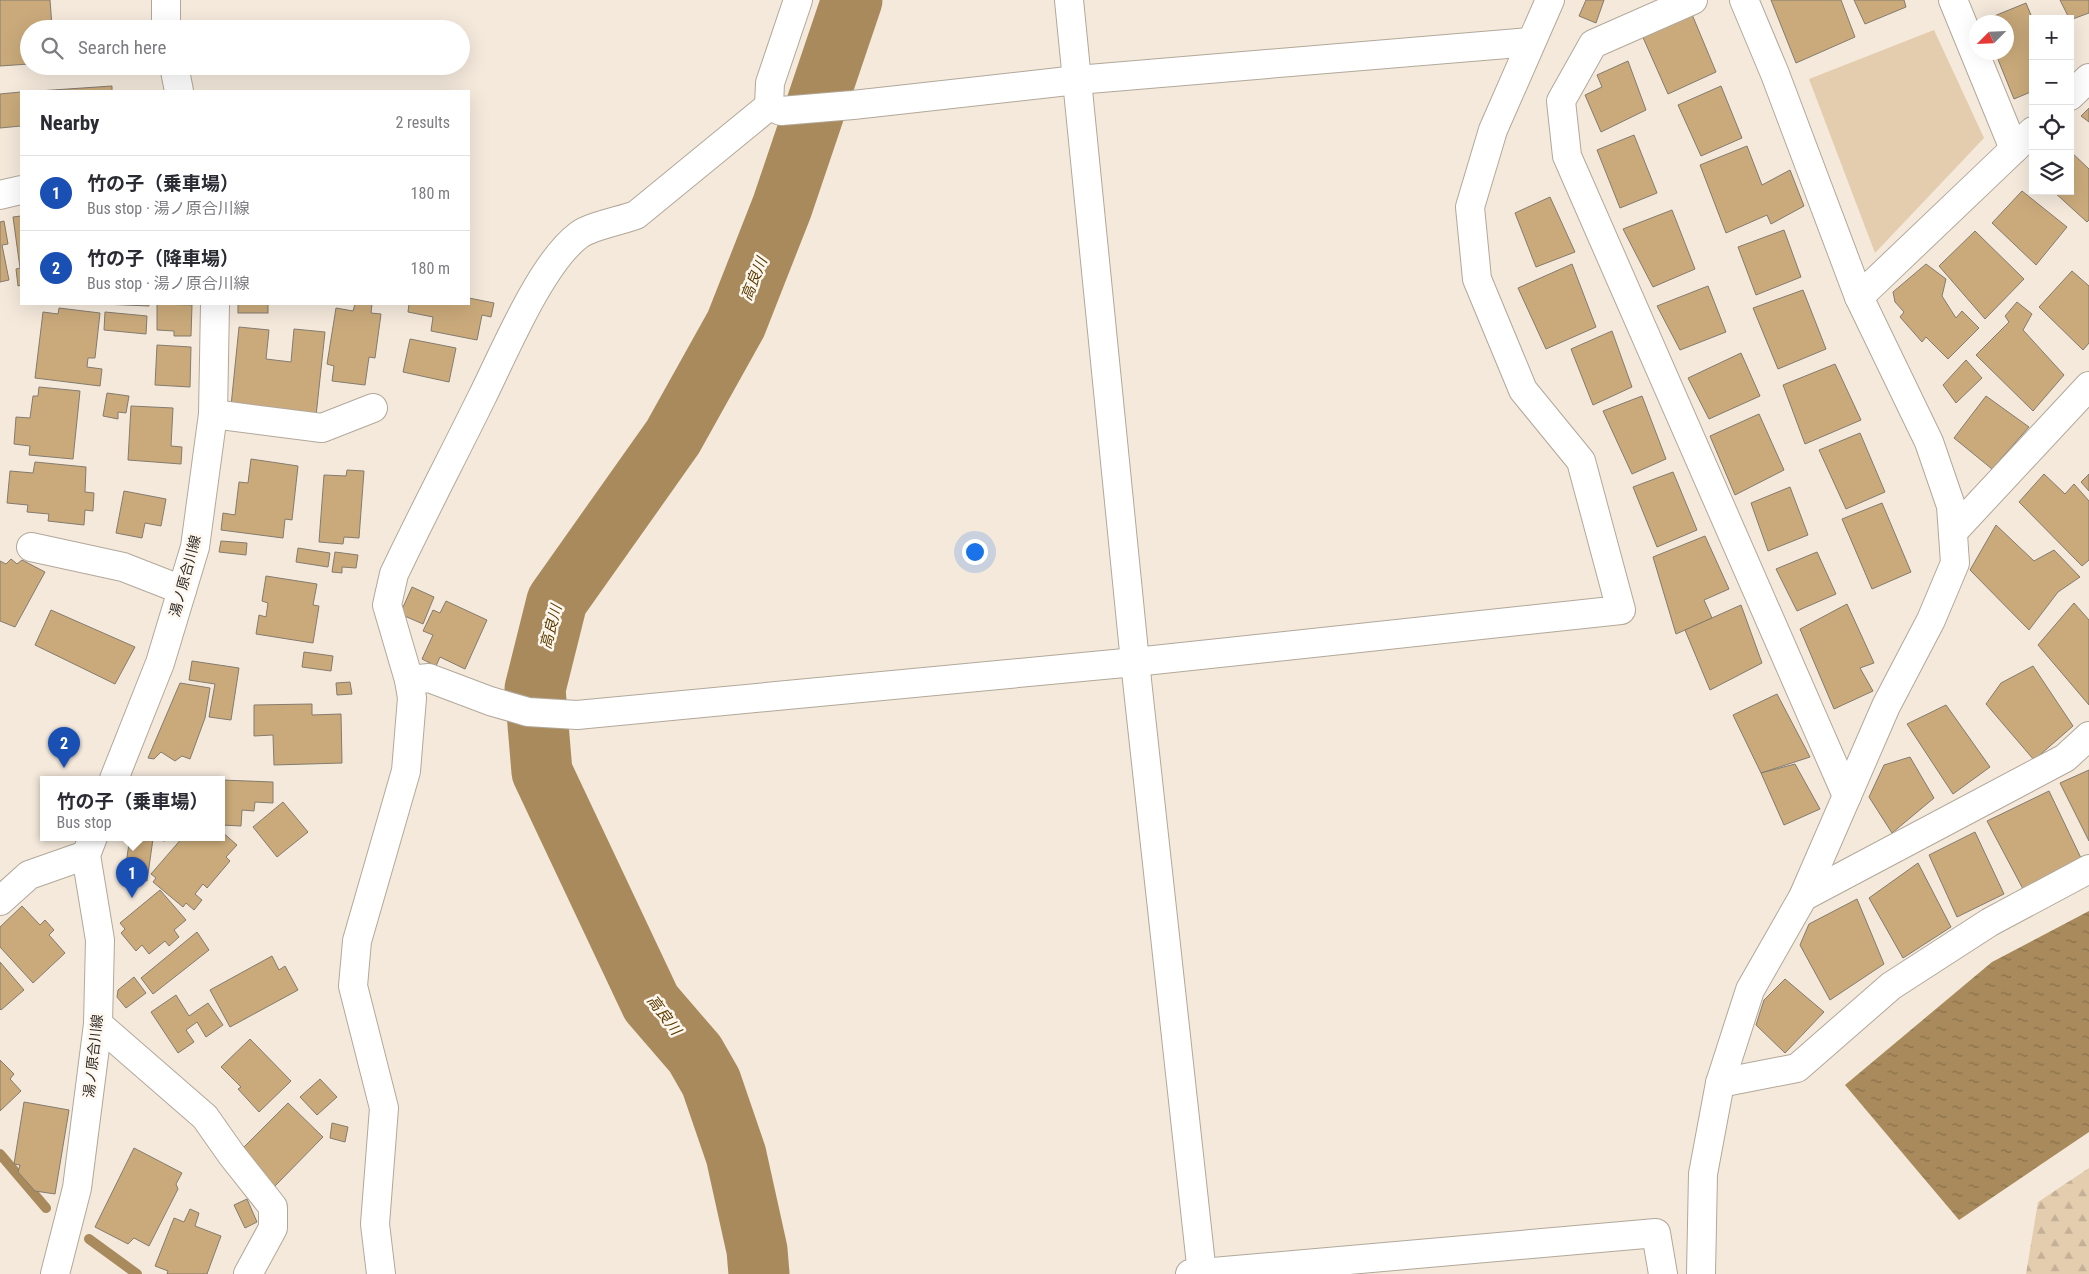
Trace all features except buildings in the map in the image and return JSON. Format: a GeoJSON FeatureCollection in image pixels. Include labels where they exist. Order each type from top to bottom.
{"type":"FeatureCollection","features":[{"type":"Feature","properties":{"kind":"street"},"geometry":{"type":"LineString","coordinates":[[166,0],[166,20]]}},
{"type":"Feature","properties":{"kind":"street"},"geometry":{"type":"LineString","coordinates":[[775,109],[770,83],[798,0]]}},
{"type":"Feature","properties":{"kind":"street"},"geometry":{"type":"LineString","coordinates":[[1069,0],[1134,662],[1198,1274],[1656,1233],[1663,1274]]}},
{"type":"Feature","properties":{"kind":"street"},"geometry":{"type":"LineString","coordinates":[[409,680],[429,678],[490,701],[528,712],[577,715],[1134,662],[1621,610],[1582,461],[1522,390],[1478,279],[1470,207],[1494,130],[1530,42],[1550,0]]}},
{"type":"Feature","properties":{"kind":"street"},"geometry":{"type":"LineString","coordinates":[[1693,0],[1593,44],[1561,101],[1567,156],[1847,796]]}},
{"type":"Feature","properties":{"kind":"street"},"geometry":{"type":"LineString","coordinates":[[1701,1274],[1703,1174],[1720,1083],[1750,990],[1803,897],[1886,706],[1931,620],[1955,563],[1950,506],[1929,442],[1859,297],[1778,83],[1744,0]]}},
{"type":"Feature","properties":{"kind":"street"},"geometry":{"type":"LineString","coordinates":[[1859,297],[2023,140],[1953,0]]}},
{"type":"Feature","properties":{"kind":"street"},"geometry":{"type":"LineString","coordinates":[[381,1274],[374,1224],[384,1108],[353,986],[358,941],[406,771],[412,698],[409,680],[387,605],[394,574],[526,309],[555,260],[579,234],[596,226],[614,224],[636,215],[775,109],[853,105],[1076,80],[1530,42]]}},
{"type":"Feature","properties":{"kind":"street"},"geometry":{"type":"LineString","coordinates":[[176,75],[179,90]]}},
{"type":"Feature","properties":{"kind":"street"},"geometry":{"type":"LineString","coordinates":[[2074,92],[2089,78]]}},
{"type":"Feature","properties":{"kind":"street"},"geometry":{"type":"LineString","coordinates":[[0,195],[20,190]]}},
{"type":"Feature","properties":{"kind":"street","name":"湯ノ原合川線"},"geometry":{"type":"LineString","coordinates":[[115,776],[160,663],[195,547],[213,414],[215,305]]}},
{"type":"Feature","properties":{"kind":"street"},"geometry":{"type":"LineString","coordinates":[[1953,532],[2089,386]]}},
{"type":"Feature","properties":{"kind":"street"},"geometry":{"type":"LineString","coordinates":[[213,414],[322,428],[373,408]]}},
{"type":"Feature","properties":{"kind":"street"},"geometry":{"type":"LineString","coordinates":[[31,547],[123,567],[182,590]]}},
{"type":"Feature","properties":{"kind":"street"},"geometry":{"type":"LineString","coordinates":[[1803,897],[2065,758],[2089,736]]}},
{"type":"Feature","properties":{"kind":"street"},"geometry":{"type":"LineString","coordinates":[[0,901],[29,875],[90,846]]}},
{"type":"Feature","properties":{"kind":"street","name":"湯ノ原合川線"},"geometry":{"type":"LineString","coordinates":[[56,1274],[77,1188],[98,1024],[100,940],[90,846]]}},
{"type":"Feature","properties":{"kind":"street"},"geometry":{"type":"LineString","coordinates":[[1720,1083],[1797,1068],[1891,986],[1990,922],[2089,869]]}},
{"type":"Feature","properties":{"kind":"street"},"geometry":{"type":"LineString","coordinates":[[98,1024],[205,1117],[231,1154],[273,1207],[273,1228],[248,1274]]}},
{"type":"Feature","properties":{"kind":"green space"},"geometry":{"type":"Polygon","coordinates":[[[1934,30],[1984,138],[1875,253],[1809,79],[1934,30]]]}},
{"type":"Feature","properties":{"kind":"green space"},"geometry":{"type":"Polygon","coordinates":[[[2089,1168],[2089,1274],[2026,1274],[2038,1202],[2089,1168]]]}},
{"type":"Feature","properties":{"kind":"water"},"geometry":{"type":"Polygon","coordinates":[[[2089,911],[2089,1132],[1959,1220],[1845,1085],[1992,962],[2089,911]]]}},
{"type":"Feature","properties":{"kind":"waterway","name":"高良川"},"geometry":{"type":"LineString","coordinates":[[759,1274],[757,1250],[736,1155],[711,1082],[695,1054],[651,1003],[542,772],[535,689],[557,601],[673,437],[736,324],[782,207],[852,0]]}},
{"type":"Feature","properties":{"kind":"waterway"},"geometry":{"type":"LineString","coordinates":[[0,1154],[46,1208]]}},
{"type":"Feature","properties":{"kind":"waterway"},"geometry":{"type":"LineString","coordinates":[[89,1239],[137,1274]]}},
{"type":"Feature","properties":{"kind":"place","name":"竹の子（降車場）"},"geometry":{"type":"Point","coordinates":[64,768]}},
{"type":"Feature","properties":{"kind":"place","name":"竹の子（乗車場）"},"geometry":{"type":"Point","coordinates":[132,898]}}]}
